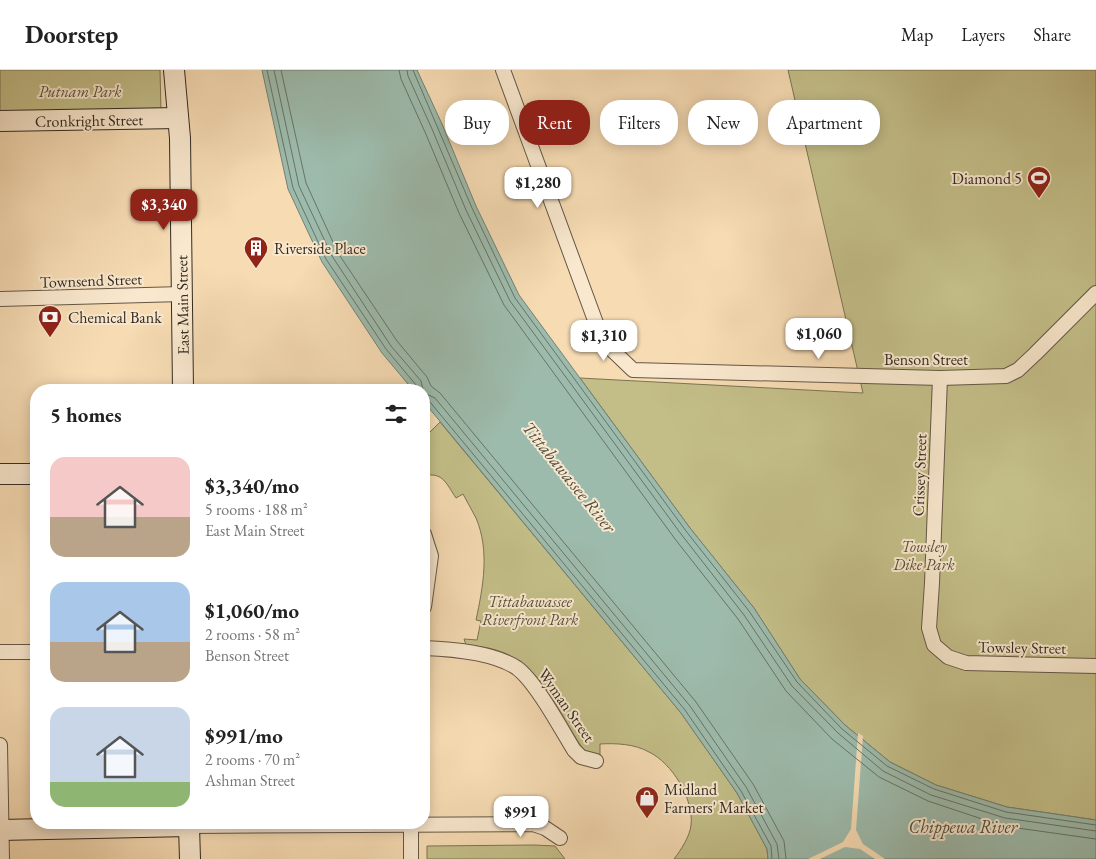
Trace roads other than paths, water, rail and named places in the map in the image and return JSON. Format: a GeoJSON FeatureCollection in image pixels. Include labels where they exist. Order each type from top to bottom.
{"type":"FeatureCollection","features":[{"type":"Feature","properties":{"kind":"street","name":"East Main Street"},"geometry":{"type":"LineString","coordinates":[[174,70],[180,138],[183,384]]}},
{"type":"Feature","properties":{"kind":"street","name":"Benson Street"},"geometry":{"type":"LineString","coordinates":[[503,70],[596,323],[609,347],[633,370],[940,378],[1006,376],[1018,370],[1096,293]]}},
{"type":"Feature","properties":{"kind":"street","name":"Cronkright Street"},"geometry":{"type":"LineString","coordinates":[[0,121],[178,118]]}},
{"type":"Feature","properties":{"kind":"street","name":"Townsend Street"},"geometry":{"type":"LineString","coordinates":[[0,299],[182,294]]}},
{"type":"Feature","properties":{"kind":"street","name":"Crissey Street"},"geometry":{"type":"LineString","coordinates":[[940,378],[929,628],[934,645],[948,657]]}},
{"type":"Feature","properties":{"kind":"street"},"geometry":{"type":"LineString","coordinates":[[0,474],[30,474]]}},
{"type":"Feature","properties":{"kind":"street","name":"Wyman Street"},"geometry":{"type":"LineString","coordinates":[[430,649],[493,656],[517,668],[537,691],[574,750],[581,757],[596,761]]}},
{"type":"Feature","properties":{"kind":"street"},"geometry":{"type":"LineString","coordinates":[[0,652],[30,652]]}},
{"type":"Feature","properties":{"kind":"street","name":"Towsley Street"},"geometry":{"type":"LineString","coordinates":[[948,657],[966,664],[1096,666]]}},
{"type":"Feature","properties":{"kind":"street"},"geometry":{"type":"LineString","coordinates":[[0,746],[2,859]]}},
{"type":"Feature","properties":{"kind":"street"},"geometry":{"type":"LineString","coordinates":[[430,824],[533,824],[545,828],[560,838]]}},
{"type":"Feature","properties":{"kind":"street"},"geometry":{"type":"LineString","coordinates":[[0,830],[47,829]]}},
{"type":"Feature","properties":{"kind":"street"},"geometry":{"type":"LineString","coordinates":[[189,829],[190,859]]}},
{"type":"Feature","properties":{"kind":"street"},"geometry":{"type":"LineString","coordinates":[[411,829],[411,859]]}},
{"type":"Feature","properties":{"kind":"water"},"geometry":{"type":"Polygon","coordinates":[[[262,70],[417,70],[445,131],[445,145],[451,145],[476,206],[519,295],[690,528],[754,608],[800,679],[845,725],[890,762],[936,785],[1007,807],[1096,820],[1096,859],[768,859],[767,849],[737,793],[681,713],[430,409],[430,384],[408,384],[382,353],[322,262],[288,189],[262,70]]]}},
{"type":"Feature","properties":{"kind":"place","name":"Diamond 5"},"geometry":{"type":"Point","coordinates":[1039,199]}},
{"type":"Feature","properties":{"kind":"place","name":"Riverside Place"},"geometry":{"type":"Point","coordinates":[256,269]}},
{"type":"Feature","properties":{"kind":"place","name":"Chemical Bank"},"geometry":{"type":"Point","coordinates":[50,338]}},
{"type":"Feature","properties":{"kind":"place","name":"Midland Farmers' Market"},"geometry":{"type":"Point","coordinates":[647,819]}},
{"type":"Feature","properties":{"kind":"park label","name":"Putnam Park"},"geometry":{"type":"Point","coordinates":[80,91]}},
{"type":"Feature","properties":{"kind":"park label","name":"Towsley Dike Park"},"geometry":{"type":"Point","coordinates":[924,555]}},
{"type":"Feature","properties":{"kind":"park label","name":"Tittabawassee Riverfront Park"},"geometry":{"type":"Point","coordinates":[530,610]}},
{"type":"Feature","properties":{"kind":"water label","name":"Tittabawassee River"},"geometry":{"type":"Point","coordinates":[569,477]}},
{"type":"Feature","properties":{"kind":"water label","name":"Chippewa River"},"geometry":{"type":"Point","coordinates":[963,827]}}]}
